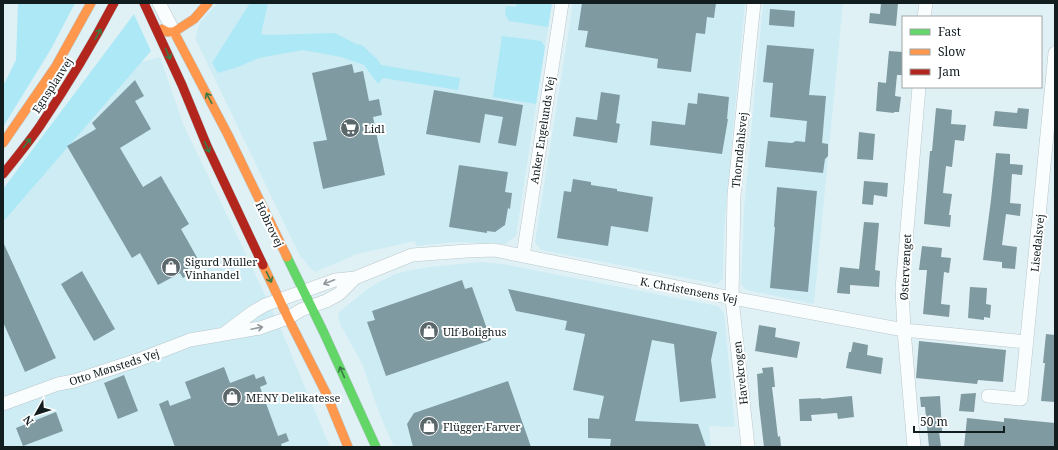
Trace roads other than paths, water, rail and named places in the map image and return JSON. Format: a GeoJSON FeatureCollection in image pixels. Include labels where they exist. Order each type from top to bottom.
{"type":"FeatureCollection","features":[{"type":"Feature","properties":{"kind":"main road","name":"Egnsplanvej"},"geometry":{"type":"LineString","coordinates":[[3,143],[56,66],[90,3]]}},
{"type":"Feature","properties":{"kind":"main road","name":"Egnsplanvej"},"geometry":{"type":"LineString","coordinates":[[3,174],[44,121],[94,41],[114,3]]}},
{"type":"Feature","properties":{"kind":"main road","name":"Hobrovej"},"geometry":{"type":"LineString","coordinates":[[144,3],[182,85],[207,146],[291,294],[324,333],[376,447]]}},
{"type":"Feature","properties":{"kind":"main road"},"geometry":{"type":"LineString","coordinates":[[154,24],[167,32],[174,32],[194,19],[208,3]]}},
{"type":"Feature","properties":{"kind":"main road","name":"Hobrovej"},"geometry":{"type":"LineString","coordinates":[[174,32],[228,135],[291,294],[288,318],[326,393],[348,447]]}},
{"type":"Feature","properties":{"kind":"main road"},"geometry":{"type":"LineString","coordinates":[[182,85],[218,148]]}},
{"type":"Feature","properties":{"kind":"main road"},"geometry":{"type":"LineString","coordinates":[[291,294],[305,311]]}},
{"type":"Feature","properties":{"kind":"main road"},"geometry":{"type":"LineString","coordinates":[[338,385],[369,433]]}},
{"type":"Feature","properties":{"kind":"main road"},"geometry":{"type":"LineString","coordinates":[[326,393],[356,447]]}},
{"type":"Feature","properties":{"kind":"street","name":"Hobrovej"},"geometry":{"type":"LineString","coordinates":[[159,3],[174,32]]}},
{"type":"Feature","properties":{"kind":"street","name":"Anker Engelunds Vej"},"geometry":{"type":"LineString","coordinates":[[523,256],[562,3]]}},
{"type":"Feature","properties":{"kind":"street","name":"Thorndahlsvej"},"geometry":{"type":"LineString","coordinates":[[732,298],[734,195],[754,3]]}},
{"type":"Feature","properties":{"kind":"street"},"geometry":{"type":"LineString","coordinates":[[924,16],[926,3]]}},
{"type":"Feature","properties":{"kind":"street","name":"Lisedalsvej"},"geometry":{"type":"LineString","coordinates":[[988,396],[1021,399],[1055,53]]}},
{"type":"Feature","properties":{"kind":"street","name":"Østervænget"},"geometry":{"type":"LineString","coordinates":[[914,447],[902,289],[919,88]]}},
{"type":"Feature","properties":{"kind":"street","name":"K. Christensens Vej"},"geometry":{"type":"LineString","coordinates":[[291,294],[335,280],[355,278],[412,255],[494,250],[732,298],[904,330],[1027,342]]}},
{"type":"Feature","properties":{"kind":"street","name":"K. Christensens Vej"},"geometry":{"type":"LineString","coordinates":[[288,318],[339,294],[355,278]]}},
{"type":"Feature","properties":{"kind":"street","name":"Otto Mønsteds Vej"},"geometry":{"type":"LineString","coordinates":[[225,333],[253,312],[291,294]]}},
{"type":"Feature","properties":{"kind":"street","name":"Havekrogen"},"geometry":{"type":"LineString","coordinates":[[732,298],[748,447]]}},
{"type":"Feature","properties":{"kind":"street","name":"Otto Mønsteds Vej"},"geometry":{"type":"LineString","coordinates":[[3,404],[58,384],[74,381],[138,360],[190,340],[260,328],[288,318]]}},
{"type":"Feature","properties":{"kind":"place","name":"Lidl"},"geometry":{"type":"Point","coordinates":[350,128]}},
{"type":"Feature","properties":{"kind":"place","name":"Sigurd Müller Vinhandel"},"geometry":{"type":"Point","coordinates":[171,267]}},
{"type":"Feature","properties":{"kind":"place","name":"Ulf Bolighus"},"geometry":{"type":"Point","coordinates":[429,331]}},
{"type":"Feature","properties":{"kind":"place","name":"MENY Delikatesse"},"geometry":{"type":"Point","coordinates":[232,397]}},
{"type":"Feature","properties":{"kind":"place","name":"Flügger Farver"},"geometry":{"type":"Point","coordinates":[429,426]}}]}
